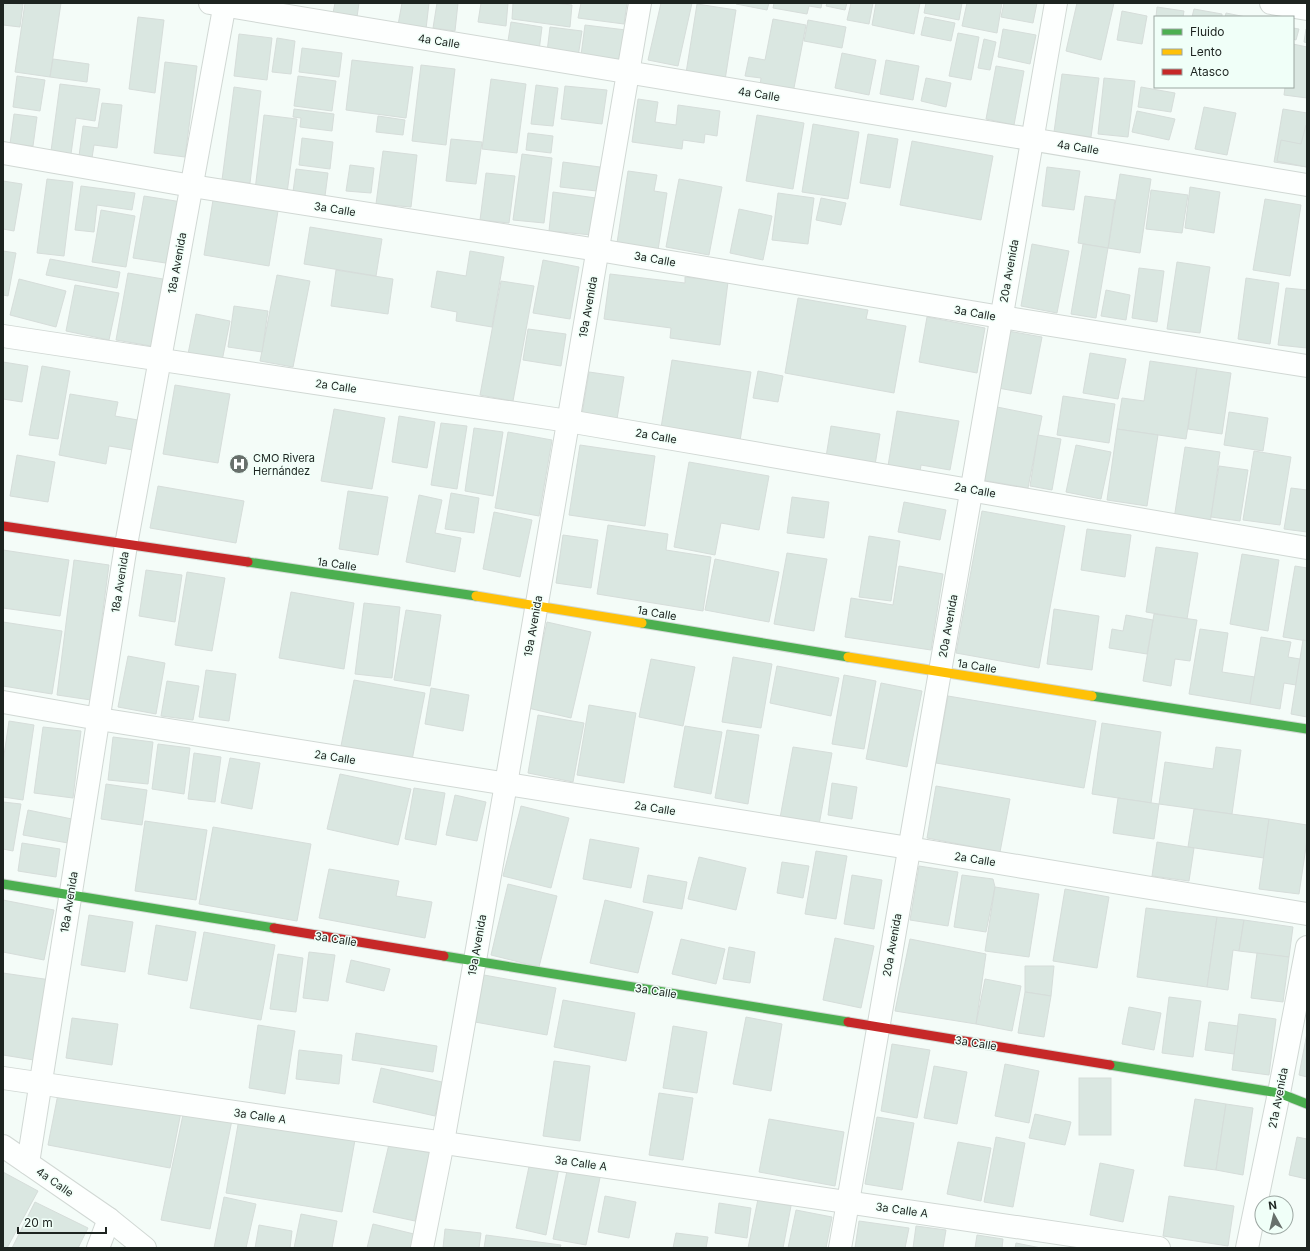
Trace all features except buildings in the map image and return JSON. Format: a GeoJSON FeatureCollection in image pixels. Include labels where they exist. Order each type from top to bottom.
{"type":"FeatureCollection","features":[{"type":"Feature","properties":{"kind":"street","name":"19a Avenida"},"geometry":{"type":"LineString","coordinates":[[422,1248],[443,1142],[506,784],[640,3]]}},
{"type":"Feature","properties":{"kind":"street","name":"20a Avenida"},"geometry":{"type":"LineString","coordinates":[[840,1248],[1056,3]]}},
{"type":"Feature","properties":{"kind":"street"},"geometry":{"type":"LineString","coordinates":[[1270,3],[1307,9]]}},
{"type":"Feature","properties":{"kind":"street","name":"4a Calle"},"geometry":{"type":"LineString","coordinates":[[220,4],[1307,185]]}},
{"type":"Feature","properties":{"kind":"street","name":"18a Avenida"},"geometry":{"type":"LineString","coordinates":[[28,1163],[126,545],[192,186],[220,4]]}},
{"type":"Feature","properties":{"kind":"street","name":"3a Calle"},"geometry":{"type":"LineString","coordinates":[[3,153],[192,186],[598,250],[1307,366]]}},
{"type":"Feature","properties":{"kind":"street","name":"2a Calle"},"geometry":{"type":"LineString","coordinates":[[3,336],[568,421],[971,489],[1307,548]]}},
{"type":"Feature","properties":{"kind":"street","name":"1a Calle"},"geometry":{"type":"LineString","coordinates":[[3,526],[537,605],[940,673],[1307,729]]}},
{"type":"Feature","properties":{"kind":"street","name":"2a Calle"},"geometry":{"type":"LineString","coordinates":[[3,702],[99,719],[909,848],[1307,914]]}},
{"type":"Feature","properties":{"kind":"street","name":"3a Calle"},"geometry":{"type":"LineString","coordinates":[[3,884],[1280,1094],[1307,1104]]}},
{"type":"Feature","properties":{"kind":"street","name":"21a Avenida"},"geometry":{"type":"LineString","coordinates":[[1247,1248],[1280,1094],[1307,947]]}},
{"type":"Feature","properties":{"kind":"street","name":"3a Calle A"},"geometry":{"type":"LineString","coordinates":[[3,1078],[1159,1248]]}},
{"type":"Feature","properties":{"kind":"street","name":"4a Calle"},"geometry":{"type":"LineString","coordinates":[[3,1146],[109,1219],[145,1248]]}},
{"type":"Feature","properties":{"kind":"street"},"geometry":{"type":"LineString","coordinates":[[98,1248],[109,1219]]}},
{"type":"Feature","properties":{"kind":"traffic: fast"},"geometry":{"type":"LineString","coordinates":[[248,562],[476,596]]}},
{"type":"Feature","properties":{"kind":"traffic: fast"},"geometry":{"type":"LineString","coordinates":[[642,623],[848,657]]}},
{"type":"Feature","properties":{"kind":"traffic: fast"},"geometry":{"type":"LineString","coordinates":[[1092,696],[1307,729]]}},
{"type":"Feature","properties":{"kind":"traffic: fast"},"geometry":{"type":"LineString","coordinates":[[3,884],[274,928]]}},
{"type":"Feature","properties":{"kind":"traffic: fast"},"geometry":{"type":"LineString","coordinates":[[444,956],[848,1022]]}},
{"type":"Feature","properties":{"kind":"traffic: fast"},"geometry":{"type":"LineString","coordinates":[[1110,1065],[1279,1093],[1307,1104]]}},
{"type":"Feature","properties":{"kind":"traffic: slow"},"geometry":{"type":"LineString","coordinates":[[476,596],[642,623]]}},
{"type":"Feature","properties":{"kind":"traffic: slow"},"geometry":{"type":"LineString","coordinates":[[848,657],[1092,696]]}},
{"type":"Feature","properties":{"kind":"traffic: jam"},"geometry":{"type":"LineString","coordinates":[[3,526],[248,562]]}},
{"type":"Feature","properties":{"kind":"traffic: jam"},"geometry":{"type":"LineString","coordinates":[[274,928],[444,956]]}},
{"type":"Feature","properties":{"kind":"traffic: jam"},"geometry":{"type":"LineString","coordinates":[[848,1022],[1110,1065]]}},
{"type":"Feature","properties":{"kind":"place","name":"CMO Rivera Hernández"},"geometry":{"type":"Point","coordinates":[239,464]}}]}
